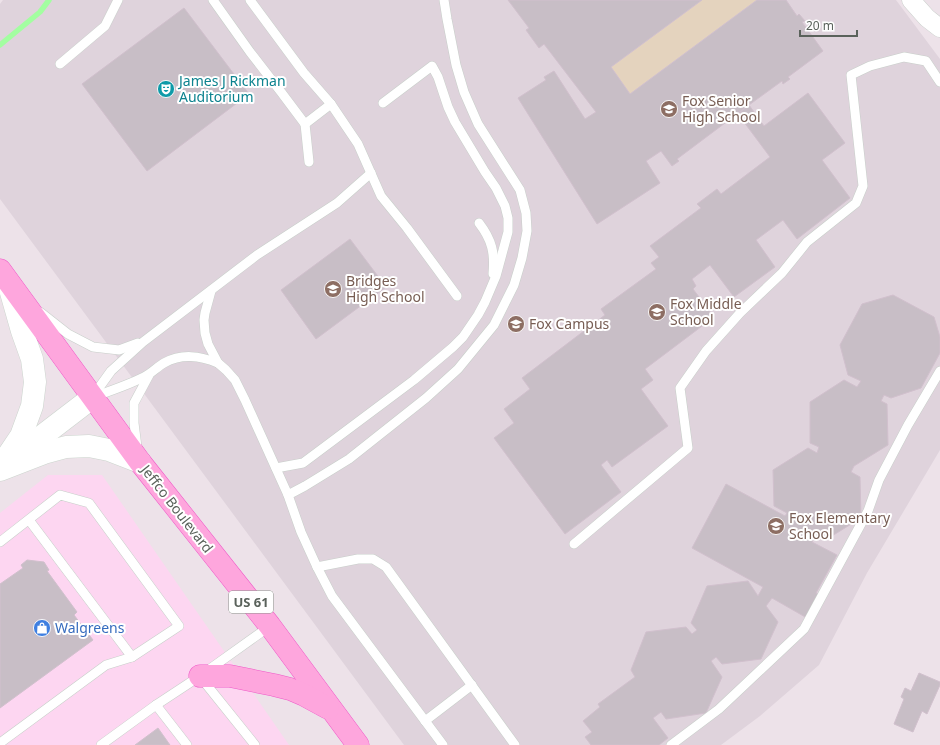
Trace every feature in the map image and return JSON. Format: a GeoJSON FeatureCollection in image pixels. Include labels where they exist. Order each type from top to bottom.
{"type":"FeatureCollection","features":[{"type":"Feature","properties":{"kind":"main road","name":"Jeffco Boulevard"},"geometry":{"type":"LineString","coordinates":[[3,275],[140,462],[270,626],[358,745]]}},
{"type":"Feature","properties":{"kind":"main road"},"geometry":{"type":"LineString","coordinates":[[200,676],[230,676],[290,689],[332,710]]}},
{"type":"Feature","properties":{"kind":"street"},"geometry":{"type":"LineString","coordinates":[[911,0],[927,18],[940,28]]}},
{"type":"Feature","properties":{"kind":"street"},"geometry":{"type":"LineString","coordinates":[[0,469],[21,436],[32,406],[35,382],[32,359],[3,275]]}},
{"type":"Feature","properties":{"kind":"street"},"geometry":{"type":"LineString","coordinates":[[0,469],[93,397]]}},
{"type":"Feature","properties":{"kind":"street"},"geometry":{"type":"LineString","coordinates":[[0,469],[44,453],[66,448],[89,446],[109,450],[140,462]]}},
{"type":"Feature","properties":{"kind":"lane"},"geometry":{"type":"LineString","coordinates":[[60,64],[105,26],[118,0]]}},
{"type":"Feature","properties":{"kind":"lane"},"geometry":{"type":"LineString","coordinates":[[214,0],[250,52],[305,124],[308,162]]}},
{"type":"Feature","properties":{"kind":"lane"},"geometry":{"type":"LineString","coordinates":[[250,0],[304,73],[331,104],[358,144],[381,196],[408,228],[457,296]]}},
{"type":"Feature","properties":{"kind":"lane"},"geometry":{"type":"LineString","coordinates":[[288,495],[349,459],[426,398],[458,369],[494,325],[514,285],[522,258],[527,231],[526,213],[520,190],[478,124],[464,92],[456,65],[444,0]]}},
{"type":"Feature","properties":{"kind":"lane"},"geometry":{"type":"LineString","coordinates":[[574,544],[688,448],[680,388],[706,351],[740,313],[782,273],[807,242],[856,203],[863,186],[851,75],[870,66],[904,57],[926,61],[940,82]]}},
{"type":"Feature","properties":{"kind":"lane"},"geometry":{"type":"LineString","coordinates":[[276,468],[303,463],[414,380],[453,347],[463,337],[478,315],[491,288],[500,263],[508,232],[508,218],[505,206],[496,188],[455,122],[448,107],[438,77],[432,66],[383,103]]}},
{"type":"Feature","properties":{"kind":"lane"},"geometry":{"type":"LineString","coordinates":[[305,124],[331,104]]}},
{"type":"Feature","properties":{"kind":"lane"},"geometry":{"type":"LineString","coordinates":[[93,397],[111,371],[143,342],[257,255],[337,203],[371,173]]}},
{"type":"Feature","properties":{"kind":"lane"},"geometry":{"type":"LineString","coordinates":[[479,223],[491,242],[494,255],[491,288]]}},
{"type":"Feature","properties":{"kind":"lane"},"geometry":{"type":"LineString","coordinates":[[3,275],[37,310],[68,334],[94,347],[119,350],[143,342]]}},
{"type":"Feature","properties":{"kind":"lane"},"geometry":{"type":"LineString","coordinates":[[211,291],[205,313],[205,333],[208,344],[218,363]]}},
{"type":"Feature","properties":{"kind":"lane"},"geometry":{"type":"LineString","coordinates":[[93,397],[123,387],[148,375],[165,362],[175,358],[198,356],[218,363],[226,370],[235,380],[288,495],[301,532],[316,567],[332,596],[443,745]]}},
{"type":"Feature","properties":{"kind":"lane"},"geometry":{"type":"LineString","coordinates":[[671,745],[719,709],[804,629],[868,511],[879,480],[908,425],[940,371]]}},
{"type":"Feature","properties":{"kind":"lane"},"geometry":{"type":"LineString","coordinates":[[140,462],[136,444],[134,403],[148,375]]}},
{"type":"Feature","properties":{"kind":"lane"},"geometry":{"type":"LineString","coordinates":[[0,542],[60,495],[90,503],[179,626],[132,657],[106,665],[0,744]]}},
{"type":"Feature","properties":{"kind":"lane"},"geometry":{"type":"LineString","coordinates":[[29,520],[132,657]]}},
{"type":"Feature","properties":{"kind":"lane"},"geometry":{"type":"LineString","coordinates":[[316,567],[358,559],[373,559],[386,567],[516,745]]}},
{"type":"Feature","properties":{"kind":"lane"},"geometry":{"type":"LineString","coordinates":[[101,745],[270,626]]}},
{"type":"Feature","properties":{"kind":"lane"},"geometry":{"type":"LineString","coordinates":[[200,676],[255,745]]}},
{"type":"Feature","properties":{"kind":"lane"},"geometry":{"type":"LineString","coordinates":[[425,721],[472,684]]}},
{"type":"Feature","properties":{"kind":"lane"},"geometry":{"type":"LineString","coordinates":[[156,705],[187,745]]}},
{"type":"Feature","properties":{"kind":"shaded area","name":"Fox Campus"},"geometry":{"type":"Polygon","coordinates":[[[3,0],[896,0],[940,59],[940,450],[867,573],[819,665],[760,716],[721,745],[404,745],[0,199],[0,4],[3,0]]]}},
{"type":"Feature","properties":{"kind":"shaded area"},"geometry":{"type":"Polygon","coordinates":[[[702,0],[757,0],[630,94],[611,67],[702,0]]]}},
{"type":"Feature","properties":{"kind":"shaded area"},"geometry":{"type":"Polygon","coordinates":[[[48,475],[102,475],[289,745],[0,745],[0,513],[48,475]]]}},
{"type":"Feature","properties":{"kind":"building","name":"Fox Senior High School"},"geometry":{"type":"Polygon","coordinates":[[[508,0],[702,0],[611,67],[630,94],[757,0],[786,0],[797,16],[799,14],[805,21],[802,22],[823,51],[788,77],[790,79],[783,84],[782,81],[677,159],[679,161],[672,166],[661,151],[646,161],[660,183],[597,224],[518,98],[546,80],[544,77],[554,71],[585,119],[596,112],[544,44],[539,48],[526,30],[529,28],[508,0]]]}},
{"type":"Feature","properties":{"kind":"building","name":"James J Rickman Auditorium"},"geometry":{"type":"Polygon","coordinates":[[[184,8],[249,94],[147,171],[82,84],[184,8]]]}},
{"type":"Feature","properties":{"kind":"building","name":"Fox Middle School"},"geometry":{"type":"Polygon","coordinates":[[[808,93],[845,143],[822,160],[850,198],[797,239],[783,220],[756,240],[775,267],[734,297],[710,265],[692,279],[696,286],[693,289],[714,317],[645,369],[653,380],[641,389],[668,426],[612,467],[607,460],[601,465],[621,492],[565,534],[494,438],[514,423],[504,409],[530,389],[522,378],[605,315],[601,309],[656,269],[651,263],[659,257],[650,246],[701,208],[697,204],[717,189],[721,194],[770,157],[738,114],[749,105],[764,126],[808,93]]]}},
{"type":"Feature","properties":{"kind":"building","name":"Bridges High School"},"geometry":{"type":"Polygon","coordinates":[[[350,239],[386,287],[316,339],[281,290],[350,239]]]}},
{"type":"Feature","properties":{"kind":"building","name":"Fox Elementary School"},"geometry":{"type":"Polygon","coordinates":[[[893,295],[934,317],[940,337],[940,353],[921,388],[891,398],[884,395],[881,401],[887,404],[888,445],[854,466],[851,472],[860,477],[861,518],[827,539],[817,534],[812,542],[837,555],[816,593],[820,595],[807,618],[772,598],[766,606],[778,622],[761,659],[722,664],[716,657],[711,661],[722,677],[706,713],[666,719],[661,712],[653,718],[668,738],[659,745],[591,745],[585,737],[592,732],[583,721],[600,707],[598,704],[635,677],[631,670],[646,632],[686,627],[692,634],[697,630],[691,623],[707,586],[748,581],[758,596],[763,587],[692,548],[726,484],[785,516],[787,513],[774,506],[773,470],[808,448],[817,453],[819,447],[810,443],[810,402],[844,380],[857,387],[861,381],[848,375],[840,345],[862,304],[893,295]]]}},
{"type":"Feature","properties":{"kind":"building","name":"Walgreens"},"geometry":{"type":"Polygon","coordinates":[[[27,560],[44,562],[49,570],[47,571],[77,612],[74,615],[93,640],[0,708],[0,584],[23,568],[21,565],[27,560]]]}},
{"type":"Feature","properties":{"kind":"building"},"geometry":{"type":"Polygon","coordinates":[[[919,673],[940,682],[940,685],[927,714],[922,711],[913,732],[894,724],[904,699],[901,697],[905,688],[911,691],[919,673]]]}},
{"type":"Feature","properties":{"kind":"building"},"geometry":{"type":"Polygon","coordinates":[[[158,728],[170,745],[135,745],[158,728]]]}},
{"type":"Feature","properties":{"kind":"waterway"},"geometry":{"type":"LineString","coordinates":[[0,45],[40,12],[49,0]]}},
{"type":"Feature","properties":{"kind":"place","name":"James J Rickman Auditorium"},"geometry":{"type":"Point","coordinates":[166,89]}},
{"type":"Feature","properties":{"kind":"place","name":"Fox Senior High School"},"geometry":{"type":"Point","coordinates":[669,109]}},
{"type":"Feature","properties":{"kind":"place","name":"Bridges High School"},"geometry":{"type":"Point","coordinates":[333,289]}},
{"type":"Feature","properties":{"kind":"place","name":"Fox Middle School"},"geometry":{"type":"Point","coordinates":[657,312]}},
{"type":"Feature","properties":{"kind":"place","name":"Fox Campus"},"geometry":{"type":"Point","coordinates":[516,324]}},
{"type":"Feature","properties":{"kind":"place","name":"Fox Elementary School"},"geometry":{"type":"Point","coordinates":[776,526]}},
{"type":"Feature","properties":{"kind":"place","name":"Walgreens"},"geometry":{"type":"Point","coordinates":[42,628]}}]}
